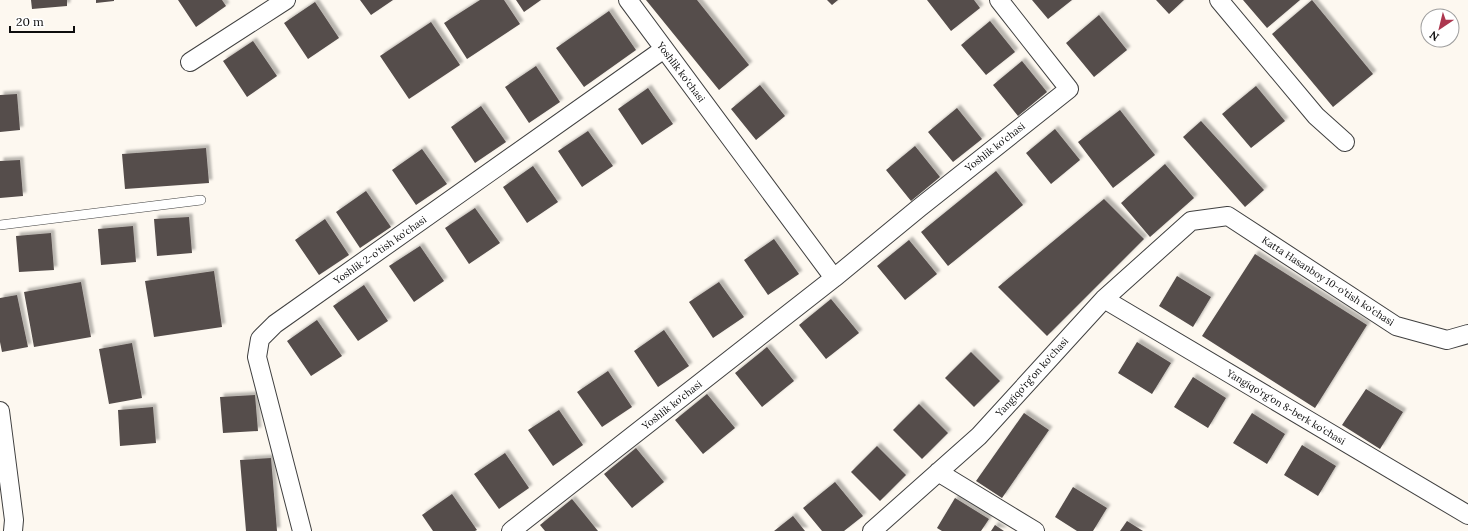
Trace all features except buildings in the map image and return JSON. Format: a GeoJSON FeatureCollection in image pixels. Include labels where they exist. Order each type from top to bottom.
{"type":"FeatureCollection","features":[{"type":"Feature","properties":{"kind":"street"},"geometry":{"type":"LineString","coordinates":[[190,62],[286,0]]}},
{"type":"Feature","properties":{"kind":"street","name":"Yoshlik ko'chasi"},"geometry":{"type":"LineString","coordinates":[[628,0],[834,278]]}},
{"type":"Feature","properties":{"kind":"street","name":"Yoshlik ko'chasi"},"geometry":{"type":"LineString","coordinates":[[511,531],[834,278],[919,208],[1069,89],[999,0]]}},
{"type":"Feature","properties":{"kind":"street"},"geometry":{"type":"LineString","coordinates":[[1219,0],[1316,116],[1345,142]]}},
{"type":"Feature","properties":{"kind":"street","name":"Yoshlik 2-o'tish ko'chasi"},"geometry":{"type":"LineString","coordinates":[[302,531],[257,357],[260,339],[275,324],[664,49]]}},
{"type":"Feature","properties":{"kind":"street","name":"Katta Hasanboy 10-o'tish ko'chasi"},"geometry":{"type":"LineString","coordinates":[[1191,221],[1228,216],[1396,326],[1447,340],[1468,334]]}},
{"type":"Feature","properties":{"kind":"street","name":"Yangiqo'rg'on ko'chasi"},"geometry":{"type":"LineString","coordinates":[[872,531],[979,436],[1104,299],[1191,221]]}},
{"type":"Feature","properties":{"kind":"street","name":"Yangiqo'rg'on 8-berk ko'chasi"},"geometry":{"type":"LineString","coordinates":[[1104,299],[1468,515]]}},
{"type":"Feature","properties":{"kind":"street"},"geometry":{"type":"LineString","coordinates":[[0,411],[14,520],[13,531]]}},
{"type":"Feature","properties":{"kind":"street"},"geometry":{"type":"LineString","coordinates":[[938,472],[1035,531]]}},
{"type":"Feature","properties":{"kind":"lane"},"geometry":{"type":"LineString","coordinates":[[0,225],[201,200]]}}]}
